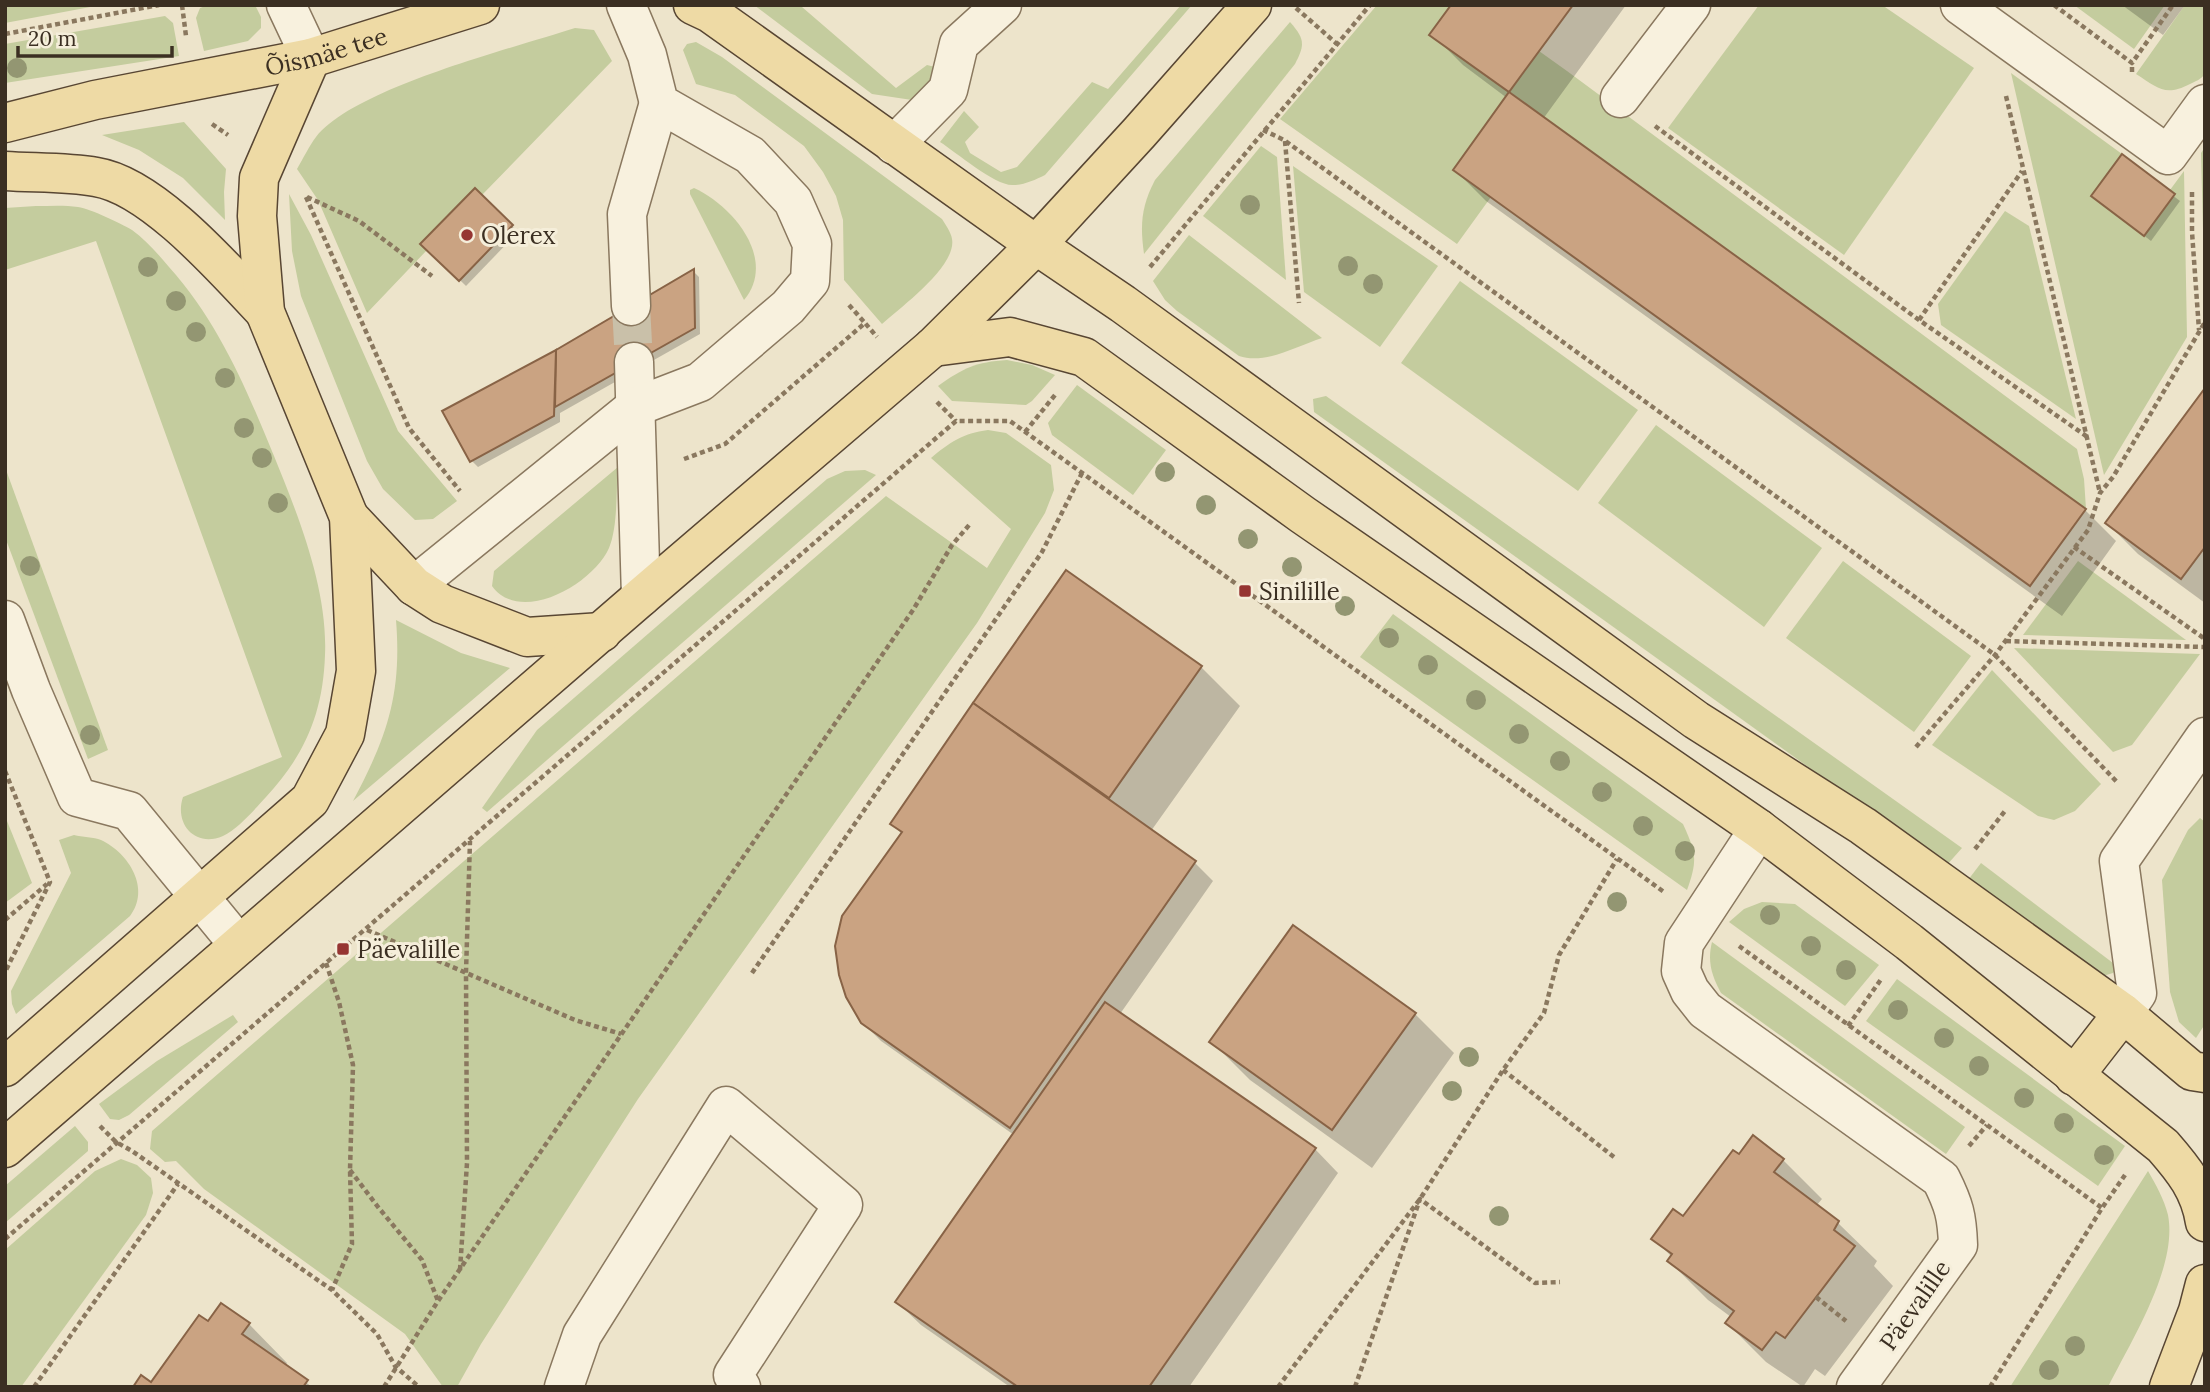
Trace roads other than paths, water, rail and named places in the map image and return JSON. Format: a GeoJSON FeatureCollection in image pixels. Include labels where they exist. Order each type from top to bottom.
{"type":"FeatureCollection","features":[{"type":"Feature","properties":{"kind":"main road","name":"Õismäe tee"},"geometry":{"type":"LineString","coordinates":[[5,123],[95,100],[310,58],[480,5]]}},
{"type":"Feature","properties":{"kind":"main road"},"geometry":{"type":"LineString","coordinates":[[693,5],[710,13],[1035,245],[1123,304],[1696,720],[1863,825],[2123,1013],[2192,1071],[2205,1073]]}},
{"type":"Feature","properties":{"kind":"main road"},"geometry":{"type":"LineString","coordinates":[[5,1147],[933,347],[1035,245],[1252,5]]}},
{"type":"Feature","properties":{"kind":"main road"},"geometry":{"type":"LineString","coordinates":[[5,1068],[310,800],[345,734],[356,671],[349,517],[265,312],[257,216],[259,178],[310,58]]}},
{"type":"Feature","properties":{"kind":"main road"},"geometry":{"type":"LineString","coordinates":[[5,171],[98,177],[139,193],[203,248],[265,312]]}},
{"type":"Feature","properties":{"kind":"main road"},"geometry":{"type":"LineString","coordinates":[[933,347],[1010,337],[1084,357],[1303,515],[1759,829],[1909,942],[2163,1146],[2187,1174],[2202,1202],[2205,1222]]}},
{"type":"Feature","properties":{"kind":"main road"},"geometry":{"type":"LineString","coordinates":[[349,517],[414,586],[442,604],[527,637],[603,632]]}},
{"type":"Feature","properties":{"kind":"main road"},"geometry":{"type":"LineString","coordinates":[[2074,1076],[2123,1013]]}},
{"type":"Feature","properties":{"kind":"main road"},"geometry":{"type":"LineString","coordinates":[[2169,1387],[2198,1311],[2205,1284]]}},
{"type":"Feature","properties":{"kind":"main road"},"geometry":{"type":"LineString","coordinates":[[2176,1387],[2205,1343]]}},
{"type":"Feature","properties":{"kind":"street"},"geometry":{"type":"LineString","coordinates":[[286,5],[310,58]]}},
{"type":"Feature","properties":{"kind":"street"},"geometry":{"type":"LineString","coordinates":[[626,5],[647,55],[659,103],[627,214],[631,306]]}},
{"type":"Feature","properties":{"kind":"street"},"geometry":{"type":"LineString","coordinates":[[894,145],[948,90],[959,44],[1002,5]]}},
{"type":"Feature","properties":{"kind":"street"},"geometry":{"type":"LineString","coordinates":[[1620,98],[1691,5]]}},
{"type":"Feature","properties":{"kind":"street"},"geometry":{"type":"LineString","coordinates":[[1961,5],[2168,155],[2205,104]]}},
{"type":"Feature","properties":{"kind":"street"},"geometry":{"type":"LineString","coordinates":[[414,586],[635,407],[700,382],[788,307],[810,281],[812,244],[793,201],[750,155],[659,103]]}},
{"type":"Feature","properties":{"kind":"street"},"geometry":{"type":"LineString","coordinates":[[634,362],[641,597]]}},
{"type":"Feature","properties":{"kind":"street"},"geometry":{"type":"LineString","coordinates":[[5,620],[18,695],[77,797],[130,811],[239,945]]}},
{"type":"Feature","properties":{"kind":"street"},"geometry":{"type":"LineString","coordinates":[[2123,1013],[2137,993],[2119,861],[2205,737]]}},
{"type":"Feature","properties":{"kind":"street","name":"Päevalille"},"geometry":{"type":"LineString","coordinates":[[1759,829],[1684,943],[1681,971],[1690,991],[1705,1010],[1941,1179],[1956,1214],[1958,1245],[1856,1387]]}},
{"type":"Feature","properties":{"kind":"street"},"geometry":{"type":"LineString","coordinates":[[564,1387],[582,1335],[726,1106],[843,1205],[733,1375],[741,1387]]}},
{"type":"Feature","properties":{"kind":"tunnel"},"geometry":{"type":"LineString","coordinates":[[631,306],[634,362]]}},
{"type":"Feature","properties":{"kind":"place","name":"Olerex"},"geometry":{"type":"Point","coordinates":[467,235]}},
{"type":"Feature","properties":{"kind":"place","name":"Sinilille"},"geometry":{"type":"Point","coordinates":[1245,591]}},
{"type":"Feature","properties":{"kind":"place","name":"Päevalille"},"geometry":{"type":"Point","coordinates":[343,949]}}]}
